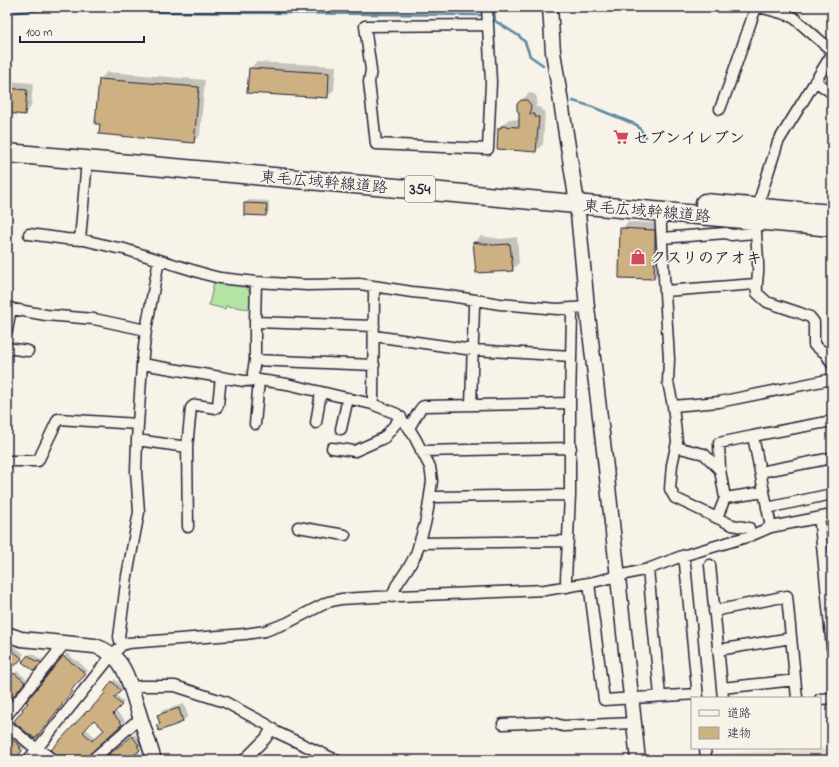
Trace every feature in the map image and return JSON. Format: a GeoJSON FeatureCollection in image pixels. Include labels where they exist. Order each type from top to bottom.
{"type":"FeatureCollection","features":[{"type":"Feature","properties":{"kind":"highway","name":"東毛広域幹線道路"},"geometry":{"type":"LineString","coordinates":[[7,141],[576,198],[757,220],[832,214]]}},
{"type":"Feature","properties":{"kind":"highway","name":"東毛広域幹線道路"},"geometry":{"type":"LineString","coordinates":[[7,153],[576,198],[660,211],[832,227]]}},
{"type":"Feature","properties":{"kind":"street"},"geometry":{"type":"LineString","coordinates":[[487,7],[492,82],[488,149],[376,144],[369,82],[371,70],[365,26],[488,25]]}},
{"type":"Feature","properties":{"kind":"street"},"geometry":{"type":"LineString","coordinates":[[550,7],[554,52],[576,198],[586,307],[605,459],[638,760]]}},
{"type":"Feature","properties":{"kind":"street"},"geometry":{"type":"LineString","coordinates":[[720,108],[756,7]]}},
{"type":"Feature","properties":{"kind":"street"},"geometry":{"type":"LineString","coordinates":[[759,7],[786,10],[832,51]]}},
{"type":"Feature","properties":{"kind":"street"},"geometry":{"type":"LineString","coordinates":[[832,54],[778,142],[761,195],[757,220],[758,263],[756,284],[757,293],[767,302],[800,312],[810,317],[814,322],[814,345],[825,353],[832,363]]}},
{"type":"Feature","properties":{"kind":"street"},"geometry":{"type":"LineString","coordinates":[[815,81],[832,93]]}},
{"type":"Feature","properties":{"kind":"street"},"geometry":{"type":"LineString","coordinates":[[80,240],[87,160]]}},
{"type":"Feature","properties":{"kind":"street"},"geometry":{"type":"LineString","coordinates":[[660,211],[669,359],[668,382],[673,406],[677,442],[672,465],[670,489],[675,498],[732,526],[748,528],[750,536]]}},
{"type":"Feature","properties":{"kind":"street"},"geometry":{"type":"LineString","coordinates":[[662,238],[726,233],[731,235],[757,220]]}},
{"type":"Feature","properties":{"kind":"street"},"geometry":{"type":"LineString","coordinates":[[29,234],[80,240],[124,249],[214,277],[256,282],[307,285],[354,284],[500,304],[557,309],[586,307]]}},
{"type":"Feature","properties":{"kind":"street"},"geometry":{"type":"LineString","coordinates":[[122,645],[119,637],[127,576],[139,512],[136,472],[142,364],[146,330],[159,260]]}},
{"type":"Feature","properties":{"kind":"street"},"geometry":{"type":"LineString","coordinates":[[255,424],[257,380],[253,373],[255,360],[256,282]]}},
{"type":"Feature","properties":{"kind":"street"},"geometry":{"type":"LineString","coordinates":[[665,291],[756,284]]}},
{"type":"Feature","properties":{"kind":"street"},"geometry":{"type":"LineString","coordinates":[[372,404],[374,365],[373,286]]}},
{"type":"Feature","properties":{"kind":"street"},"geometry":{"type":"LineString","coordinates":[[471,405],[474,307],[476,300]]}},
{"type":"Feature","properties":{"kind":"street"},"geometry":{"type":"LineString","coordinates":[[7,331],[9,308],[46,315],[94,319],[146,330]]}},
{"type":"Feature","properties":{"kind":"street"},"geometry":{"type":"LineString","coordinates":[[567,587],[566,580],[571,448],[571,309]]}},
{"type":"Feature","properties":{"kind":"street"},"geometry":{"type":"LineString","coordinates":[[255,322],[374,331],[473,350],[571,356]]}},
{"type":"Feature","properties":{"kind":"street"},"geometry":{"type":"LineString","coordinates":[[7,348],[28,351]]}},
{"type":"Feature","properties":{"kind":"street"},"geometry":{"type":"LineString","coordinates":[[255,360],[374,365]]}},
{"type":"Feature","properties":{"kind":"street"},"geometry":{"type":"LineString","coordinates":[[142,364],[244,381],[257,380],[287,384],[372,404],[401,417],[415,438],[430,467],[432,481],[428,509],[420,543],[416,554],[396,586],[392,596]]}},
{"type":"Feature","properties":{"kind":"street"},"geometry":{"type":"LineString","coordinates":[[188,527],[187,447],[191,408],[196,405],[217,407],[221,377]]}},
{"type":"Feature","properties":{"kind":"street"},"geometry":{"type":"LineString","coordinates":[[673,406],[719,402],[832,378]]}},
{"type":"Feature","properties":{"kind":"street"},"geometry":{"type":"LineString","coordinates":[[316,423],[321,392]]}},
{"type":"Feature","properties":{"kind":"street"},"geometry":{"type":"LineString","coordinates":[[341,429],[348,398]]}},
{"type":"Feature","properties":{"kind":"street"},"geometry":{"type":"LineString","coordinates":[[409,428],[422,406],[570,402]]}},
{"type":"Feature","properties":{"kind":"street"},"geometry":{"type":"LineString","coordinates":[[332,448],[355,451],[377,442],[384,438],[401,417]]}},
{"type":"Feature","properties":{"kind":"street"},"geometry":{"type":"LineString","coordinates":[[7,461],[38,461],[58,419],[138,424]]}},
{"type":"Feature","properties":{"kind":"street"},"geometry":{"type":"LineString","coordinates":[[717,518],[725,498],[720,470],[719,443],[832,421]]}},
{"type":"Feature","properties":{"kind":"street"},"geometry":{"type":"LineString","coordinates":[[753,436],[771,527]]}},
{"type":"Feature","properties":{"kind":"street"},"geometry":{"type":"LineString","coordinates":[[137,440],[187,447]]}},
{"type":"Feature","properties":{"kind":"street"},"geometry":{"type":"LineString","coordinates":[[676,447],[704,454],[720,470]]}},
{"type":"Feature","properties":{"kind":"street"},"geometry":{"type":"LineString","coordinates":[[421,451],[571,448]]}},
{"type":"Feature","properties":{"kind":"street"},"geometry":{"type":"LineString","coordinates":[[760,472],[832,458]]}},
{"type":"Feature","properties":{"kind":"street"},"geometry":{"type":"LineString","coordinates":[[725,498],[764,492]]}},
{"type":"Feature","properties":{"kind":"street"},"geometry":{"type":"LineString","coordinates":[[767,508],[832,494]]}},
{"type":"Feature","properties":{"kind":"street"},"geometry":{"type":"LineString","coordinates":[[430,496],[570,495]]}},
{"type":"Feature","properties":{"kind":"street"},"geometry":{"type":"LineString","coordinates":[[28,760],[112,655],[122,645],[128,643],[245,634],[264,631],[287,623],[328,602],[341,599],[376,596],[545,590],[589,583],[648,569],[682,556],[750,536],[771,527],[832,514]]}},
{"type":"Feature","properties":{"kind":"street"},"geometry":{"type":"LineString","coordinates":[[818,518],[820,524],[832,648]]}},
{"type":"Feature","properties":{"kind":"street"},"geometry":{"type":"LineString","coordinates":[[298,527],[345,535]]}},
{"type":"Feature","properties":{"kind":"street"},"geometry":{"type":"LineString","coordinates":[[420,543],[568,541]]}},
{"type":"Feature","properties":{"kind":"street"},"geometry":{"type":"LineString","coordinates":[[589,583],[604,700],[660,696],[697,696],[685,564],[682,556]]}},
{"type":"Feature","properties":{"kind":"street"},"geometry":{"type":"LineString","coordinates":[[710,565],[722,693],[795,680]]}},
{"type":"Feature","properties":{"kind":"street"},"geometry":{"type":"LineString","coordinates":[[648,569],[660,696]]}},
{"type":"Feature","properties":{"kind":"street"},"geometry":{"type":"LineString","coordinates":[[714,611],[787,596],[797,697]]}},
{"type":"Feature","properties":{"kind":"street"},"geometry":{"type":"LineString","coordinates":[[8,636],[64,644],[95,646],[112,655],[124,670],[154,760]]}},
{"type":"Feature","properties":{"kind":"street"},"geometry":{"type":"LineString","coordinates":[[718,650],[791,638]]}},
{"type":"Feature","properties":{"kind":"street"},"geometry":{"type":"LineString","coordinates":[[7,715],[64,644]]}},
{"type":"Feature","properties":{"kind":"street"},"geometry":{"type":"LineString","coordinates":[[131,688],[141,686],[175,686],[225,702],[266,724],[276,732],[336,760]]}},
{"type":"Feature","properties":{"kind":"street"},"geometry":{"type":"LineString","coordinates":[[821,699],[832,698]]}},
{"type":"Feature","properties":{"kind":"street"},"geometry":{"type":"LineString","coordinates":[[92,760],[133,724],[141,720]]}},
{"type":"Feature","properties":{"kind":"street"},"geometry":{"type":"LineString","coordinates":[[503,724],[549,722],[563,726],[634,723]]}},
{"type":"Feature","properties":{"kind":"street"},"geometry":{"type":"LineString","coordinates":[[7,725],[52,760]]}},
{"type":"Feature","properties":{"kind":"street"},"geometry":{"type":"LineString","coordinates":[[244,760],[266,738],[272,728]]}},
{"type":"Feature","properties":{"kind":"street"},"geometry":{"type":"LineString","coordinates":[[705,749],[706,760]]}},
{"type":"Feature","properties":{"kind":"shaded area"},"geometry":{"type":"Polygon","coordinates":[[[832,748],[832,760],[710,760],[710,756],[712,754],[832,748]]]}},
{"type":"Feature","properties":{"kind":"green space"},"geometry":{"type":"Polygon","coordinates":[[[214,282],[246,285],[251,295],[251,309],[226,306],[225,309],[209,305],[214,282]]]}},
{"type":"Feature","properties":{"kind":"building"},"geometry":{"type":"Polygon","coordinates":[[[249,68],[329,73],[328,98],[247,93],[249,68]]]}},
{"type":"Feature","properties":{"kind":"building"},"geometry":{"type":"Polygon","coordinates":[[[99,79],[199,87],[194,143],[99,134],[100,124],[95,124],[99,79]]]}},
{"type":"Feature","properties":{"kind":"building"},"geometry":{"type":"Polygon","coordinates":[[[7,88],[27,90],[25,115],[7,113],[7,88]]]}},
{"type":"Feature","properties":{"kind":"building"},"geometry":{"type":"Polygon","coordinates":[[[521,100],[527,100],[531,105],[530,114],[535,114],[535,117],[539,117],[536,152],[497,149],[498,128],[501,128],[501,126],[519,127],[519,113],[517,110],[517,104],[521,100]]]}},
{"type":"Feature","properties":{"kind":"building"},"geometry":{"type":"Polygon","coordinates":[[[244,203],[267,204],[266,216],[244,215],[244,203]]]}},
{"type":"Feature","properties":{"kind":"building"},"geometry":{"type":"Polygon","coordinates":[[[620,228],[655,230],[654,279],[619,278],[620,228]]]}},
{"type":"Feature","properties":{"kind":"building"},"geometry":{"type":"Polygon","coordinates":[[[473,242],[493,245],[510,244],[513,271],[476,273],[473,242]]]}},
{"type":"Feature","properties":{"kind":"building"},"geometry":{"type":"Polygon","coordinates":[[[10,649],[22,658],[15,666],[7,660],[7,652],[10,649]]]}},
{"type":"Feature","properties":{"kind":"building"},"geometry":{"type":"Polygon","coordinates":[[[28,655],[37,662],[39,661],[41,663],[34,671],[22,662],[28,655]]]}},
{"type":"Feature","properties":{"kind":"building"},"geometry":{"type":"Polygon","coordinates":[[[63,656],[86,674],[71,690],[73,691],[35,739],[14,721],[28,703],[26,702],[63,656]]]}},
{"type":"Feature","properties":{"kind":"building"},"geometry":{"type":"Polygon","coordinates":[[[14,673],[25,682],[7,704],[7,682],[14,673]]]}},
{"type":"Feature","properties":{"kind":"building"},"geometry":{"type":"Polygon","coordinates":[[[112,681],[121,691],[114,698],[122,705],[113,714],[122,724],[87,757],[85,755],[79,760],[62,760],[51,750],[87,711],[88,712],[105,693],[104,692],[112,681]],[[94,720],[83,732],[92,741],[104,730],[94,720]]]}},
{"type":"Feature","properties":{"kind":"building"},"geometry":{"type":"Polygon","coordinates":[[[179,708],[183,722],[159,731],[156,725],[160,724],[157,715],[179,708]]]}},
{"type":"Feature","properties":{"kind":"building"},"geometry":{"type":"Polygon","coordinates":[[[7,735],[21,747],[19,748],[22,751],[16,758],[7,751],[7,735]]]}},
{"type":"Feature","properties":{"kind":"building"},"geometry":{"type":"Polygon","coordinates":[[[132,736],[139,745],[137,746],[140,750],[134,755],[139,760],[113,760],[110,756],[107,756],[132,736]]]}},
{"type":"Feature","properties":{"kind":"waterway"},"geometry":{"type":"LineString","coordinates":[[7,13],[78,7]]}},
{"type":"Feature","properties":{"kind":"waterway"},"geometry":{"type":"LineString","coordinates":[[143,7],[158,12],[481,15]]}},
{"type":"Feature","properties":{"kind":"waterway"},"geometry":{"type":"LineString","coordinates":[[494,7],[495,21],[519,36],[525,42],[530,56],[543,65]]}},
{"type":"Feature","properties":{"kind":"waterway"},"geometry":{"type":"LineString","coordinates":[[573,101],[590,106],[637,125],[646,137]]}},
{"type":"Feature","properties":{"kind":"waterway"},"geometry":{"type":"LineString","coordinates":[[820,354],[832,376]]}},
{"type":"Feature","properties":{"kind":"place","name":"セブンイレブン"},"geometry":{"type":"Point","coordinates":[621,137]}},
{"type":"Feature","properties":{"kind":"place","name":"クスリのアオキ"},"geometry":{"type":"Point","coordinates":[638,257]}}]}
